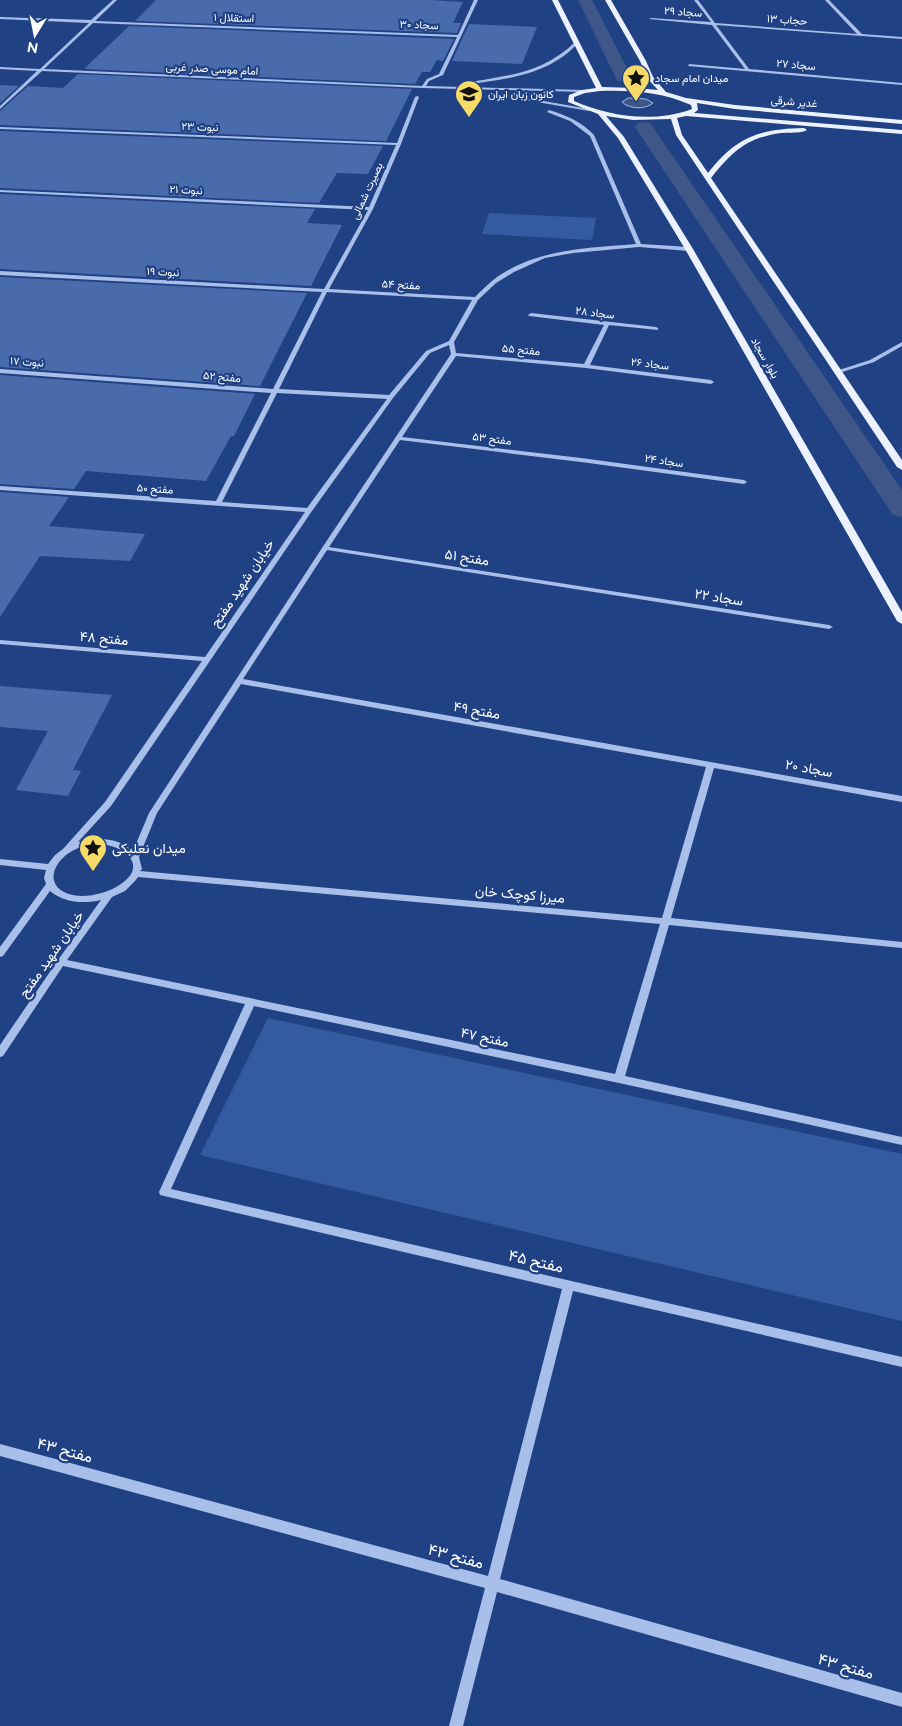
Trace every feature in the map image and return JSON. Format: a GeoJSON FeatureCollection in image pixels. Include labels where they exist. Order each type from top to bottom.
{"type":"FeatureCollection","features":[{"type":"Feature","properties":{"kind":"main road"},"geometry":{"type":"LineString","coordinates":[[555,0],[600,89]]}},
{"type":"Feature","properties":{"kind":"main road"},"geometry":{"type":"LineString","coordinates":[[608,0],[643,61],[650,78],[664,93]]}},
{"type":"Feature","properties":{"kind":"main road","name":"غدیر شرقی"},"geometry":{"type":"LineString","coordinates":[[584,92],[600,89],[643,90],[664,93],[685,100],[735,107],[902,122]]}},
{"type":"Feature","properties":{"kind":"main road"},"geometry":{"type":"LineString","coordinates":[[584,92],[571,96],[571,102],[589,110]]}},
{"type":"Feature","properties":{"kind":"main road"},"geometry":{"type":"LineString","coordinates":[[685,100],[694,104],[695,110],[687,114]]}},
{"type":"Feature","properties":{"kind":"main road","name":"غدیر شرقی"},"geometry":{"type":"LineString","coordinates":[[589,110],[622,116],[673,116],[687,114],[902,132]]}},
{"type":"Feature","properties":{"kind":"main road","name":"بلوار سجاد"},"geometry":{"type":"LineString","coordinates":[[600,113],[621,137],[689,249],[902,621]]}},
{"type":"Feature","properties":{"kind":"main road"},"geometry":{"type":"LineString","coordinates":[[673,116],[679,134],[902,467]]}},
{"type":"Feature","properties":{"kind":"main road"},"geometry":{"type":"LineString","coordinates":[[708,177],[728,153],[758,136],[794,130],[868,129]]}},
{"type":"Feature","properties":{"kind":"street"},"geometry":{"type":"LineString","coordinates":[[0,108],[115,0]]}},
{"type":"Feature","properties":{"kind":"street"},"geometry":{"type":"LineString","coordinates":[[423,87],[428,80],[441,74],[476,0]]}},
{"type":"Feature","properties":{"kind":"street"},"geometry":{"type":"LineString","coordinates":[[696,0],[747,69]]}},
{"type":"Feature","properties":{"kind":"street"},"geometry":{"type":"LineString","coordinates":[[827,0],[861,34]]}},
{"type":"Feature","properties":{"kind":"street","name":"استقلال ۱"},"geometry":{"type":"LineString","coordinates":[[0,18],[376,32]]}},
{"type":"Feature","properties":{"kind":"street","name":"سجاد ۲۹"},"geometry":{"type":"LineString","coordinates":[[651,19],[712,23]]}},
{"type":"Feature","properties":{"kind":"street","name":"حجاب ۱۳"},"geometry":{"type":"LineString","coordinates":[[712,23],[902,38]]}},
{"type":"Feature","properties":{"kind":"street","name":"سجاد ۳۰"},"geometry":{"type":"LineString","coordinates":[[376,32],[460,36]]}},
{"type":"Feature","properties":{"kind":"street"},"geometry":{"type":"LineString","coordinates":[[430,87],[505,77],[531,70],[558,60],[576,44]]}},
{"type":"Feature","properties":{"kind":"street","name":"سجاد ۲۷"},"geometry":{"type":"LineString","coordinates":[[689,64],[902,84]]}},
{"type":"Feature","properties":{"kind":"street","name":"امام موسی صدر غربی"},"geometry":{"type":"LineString","coordinates":[[0,68],[423,87],[530,98],[589,110]]}},
{"type":"Feature","properties":{"kind":"street"},"geometry":{"type":"LineString","coordinates":[[423,87],[584,92]]}},
{"type":"Feature","properties":{"kind":"street","name":"بصیرت شمالی"},"geometry":{"type":"LineString","coordinates":[[218,503],[273,391],[371,209],[417,97]]}},
{"type":"Feature","properties":{"kind":"street"},"geometry":{"type":"LineString","coordinates":[[548,111],[576,122],[586,128],[592,135],[639,245]]}},
{"type":"Feature","properties":{"kind":"street","name":"نبوت ۲۳"},"geometry":{"type":"LineString","coordinates":[[0,128],[399,144]]}},
{"type":"Feature","properties":{"kind":"street","name":"نبوت ۲۱"},"geometry":{"type":"LineString","coordinates":[[0,192],[371,209]]}},
{"type":"Feature","properties":{"kind":"street"},"geometry":{"type":"LineString","coordinates":[[135,856],[152,813],[454,354],[451,342],[476,299],[494,282],[512,271],[544,258],[591,249],[639,245],[689,249]]}},
{"type":"Feature","properties":{"kind":"street","name":"نبوت ۱۹"},"geometry":{"type":"LineString","coordinates":[[0,273],[326,290]]}},
{"type":"Feature","properties":{"kind":"street","name":"مفتح ۵۴"},"geometry":{"type":"LineString","coordinates":[[326,290],[476,299]]}},
{"type":"Feature","properties":{"kind":"street","name":"سجاد ۲۸"},"geometry":{"type":"LineString","coordinates":[[531,315],[656,329]]}},
{"type":"Feature","properties":{"kind":"street"},"geometry":{"type":"LineString","coordinates":[[586,366],[607,324]]}},
{"type":"Feature","properties":{"kind":"street","name":"خیابان شهید مفتح"},"geometry":{"type":"LineString","coordinates":[[66,850],[108,804],[309,510],[391,397],[428,352],[451,342]]}},
{"type":"Feature","properties":{"kind":"street"},"geometry":{"type":"LineString","coordinates":[[839,371],[872,361],[902,344]]}},
{"type":"Feature","properties":{"kind":"street","name":"مفتح ۵۵"},"geometry":{"type":"LineString","coordinates":[[454,354],[586,366]]}},
{"type":"Feature","properties":{"kind":"street","name":"سجاد ۲۶"},"geometry":{"type":"LineString","coordinates":[[586,366],[711,382]]}},
{"type":"Feature","properties":{"kind":"street","name":"نبوت ۱۷"},"geometry":{"type":"LineString","coordinates":[[0,371],[52,374]]}},
{"type":"Feature","properties":{"kind":"street","name":"مفتح ۵۲"},"geometry":{"type":"LineString","coordinates":[[52,374],[273,391],[391,397]]}},
{"type":"Feature","properties":{"kind":"street","name":"مفتح ۵۳"},"geometry":{"type":"LineString","coordinates":[[399,438],[582,460]]}},
{"type":"Feature","properties":{"kind":"street","name":"سجاد ۲۴"},"geometry":{"type":"LineString","coordinates":[[582,460],[744,482]]}},
{"type":"Feature","properties":{"kind":"street","name":"مفتح ۵۰"},"geometry":{"type":"LineString","coordinates":[[0,488],[309,510]]}},
{"type":"Feature","properties":{"kind":"street","name":"مفتح ۵۱"},"geometry":{"type":"LineString","coordinates":[[325,548],[605,592]]}},
{"type":"Feature","properties":{"kind":"street","name":"سجاد ۲۲"},"geometry":{"type":"LineString","coordinates":[[605,592],[829,627]]}},
{"type":"Feature","properties":{"kind":"street","name":"مفتح ۴۸"},"geometry":{"type":"LineString","coordinates":[[0,642],[207,659]]}},
{"type":"Feature","properties":{"kind":"street","name":"مفتح ۴۹"},"geometry":{"type":"LineString","coordinates":[[239,680],[710,765]]}},
{"type":"Feature","properties":{"kind":"street"},"geometry":{"type":"LineString","coordinates":[[619,1079],[710,765]]}},
{"type":"Feature","properties":{"kind":"street","name":"سجاد ۲۰"},"geometry":{"type":"LineString","coordinates":[[710,765],[902,799]]}},
{"type":"Feature","properties":{"kind":"street"},"geometry":{"type":"LineString","coordinates":[[105,841],[128,849],[135,856],[138,865],[136,874],[130,883],[108,897],[80,900],[67,898],[50,885],[48,876],[50,866],[66,850],[78,844],[105,841]]}},
{"type":"Feature","properties":{"kind":"street"},"geometry":{"type":"LineString","coordinates":[[0,862],[50,866]]}},
{"type":"Feature","properties":{"kind":"street","name":"میرزا کوچک خان"},"geometry":{"type":"LineString","coordinates":[[136,874],[665,921],[902,945]]}},
{"type":"Feature","properties":{"kind":"street"},"geometry":{"type":"LineString","coordinates":[[0,954],[50,885]]}},
{"type":"Feature","properties":{"kind":"street","name":"خیابان شهید مفتح"},"geometry":{"type":"LineString","coordinates":[[0,1053],[61,962],[108,897]]}},
{"type":"Feature","properties":{"kind":"street","name":"مفتح ۴۷"},"geometry":{"type":"LineString","coordinates":[[61,962],[619,1079],[902,1141]]}},
{"type":"Feature","properties":{"kind":"street"},"geometry":{"type":"LineString","coordinates":[[164,1192],[251,1002]]}},
{"type":"Feature","properties":{"kind":"street","name":"مفتح ۴۵"},"geometry":{"type":"LineString","coordinates":[[164,1192],[902,1362]]}},
{"type":"Feature","properties":{"kind":"street"},"geometry":{"type":"LineString","coordinates":[[456,1726],[569,1286]]}},
{"type":"Feature","properties":{"kind":"street","name":"مفتح ۴۳"},"geometry":{"type":"LineString","coordinates":[[0,1450],[493,1584],[902,1700]]}},
{"type":"Feature","properties":{"kind":"shaded area"},"geometry":{"type":"Polygon","coordinates":[[[628,98],[646,99],[653,103],[642,108],[633,107],[622,102],[628,98]]]}},
{"type":"Feature","properties":{"kind":"shaded area"},"geometry":{"type":"Polygon","coordinates":[[[489,213],[596,218],[592,240],[482,234],[489,213]]]}},
{"type":"Feature","properties":{"kind":"shaded area"},"geometry":{"type":"Polygon","coordinates":[[[268,1018],[902,1154],[902,1321],[200,1155],[268,1018]]]}},
{"type":"Feature","properties":{"kind":"building"},"geometry":{"type":"Polygon","coordinates":[[[156,0],[430,0],[463,2],[453,23],[461,23],[457,33],[135,21],[156,0]]]}},
{"type":"Feature","properties":{"kind":"building"},"geometry":{"type":"Polygon","coordinates":[[[469,24],[537,27],[522,64],[452,61],[469,24]]]}},
{"type":"Feature","properties":{"kind":"building"},"geometry":{"type":"Polygon","coordinates":[[[129,26],[454,39],[443,61],[437,60],[430,72],[422,72],[415,84],[84,69],[129,26]]]}},
{"type":"Feature","properties":{"kind":"building"},"geometry":{"type":"Polygon","coordinates":[[[78,74],[412,89],[386,141],[0,125],[0,111],[28,86],[63,88],[78,74]]]}},
{"type":"Feature","properties":{"kind":"building"},"geometry":{"type":"Polygon","coordinates":[[[0,85],[19,86],[0,103],[0,85]]]}},
{"type":"Feature","properties":{"kind":"building"},"geometry":{"type":"Polygon","coordinates":[[[0,131],[383,146],[368,174],[337,173],[319,203],[0,188],[0,131]]]}},
{"type":"Feature","properties":{"kind":"building"},"geometry":{"type":"Polygon","coordinates":[[[0,194],[315,209],[307,223],[342,225],[311,286],[0,269],[0,194]]]}},
{"type":"Feature","properties":{"kind":"building"},"geometry":{"type":"Polygon","coordinates":[[[0,277],[307,293],[260,386],[0,367],[0,277]]]}},
{"type":"Feature","properties":{"kind":"building"},"geometry":{"type":"Polygon","coordinates":[[[0,375],[255,394],[234,436],[231,436],[206,481],[86,471],[74,489],[0,484],[0,375]]]}},
{"type":"Feature","properties":{"kind":"building"},"geometry":{"type":"Polygon","coordinates":[[[0,492],[69,497],[49,526],[145,534],[130,561],[40,556],[0,617],[0,492]]]}},
{"type":"Feature","properties":{"kind":"building"},"geometry":{"type":"Polygon","coordinates":[[[0,686],[112,695],[73,770],[81,771],[68,796],[16,790],[48,731],[0,727],[0,686]]]}},
{"type":"Feature","properties":{"kind":"waterway"},"geometry":{"type":"LineString","coordinates":[[585,0],[624,78]]}},
{"type":"Feature","properties":{"kind":"waterway"},"geometry":{"type":"LineString","coordinates":[[644,127],[902,509]]}},
{"type":"Feature","properties":{"kind":"place","name":"میدان امام سجاد"},"geometry":{"type":"Point","coordinates":[636,102]}},
{"type":"Feature","properties":{"kind":"place","name":"کانون زبان ایران"},"geometry":{"type":"Point","coordinates":[469,118]}},
{"type":"Feature","properties":{"kind":"place","name":"میدان نعلبکی"},"geometry":{"type":"Point","coordinates":[93,872]}}]}
